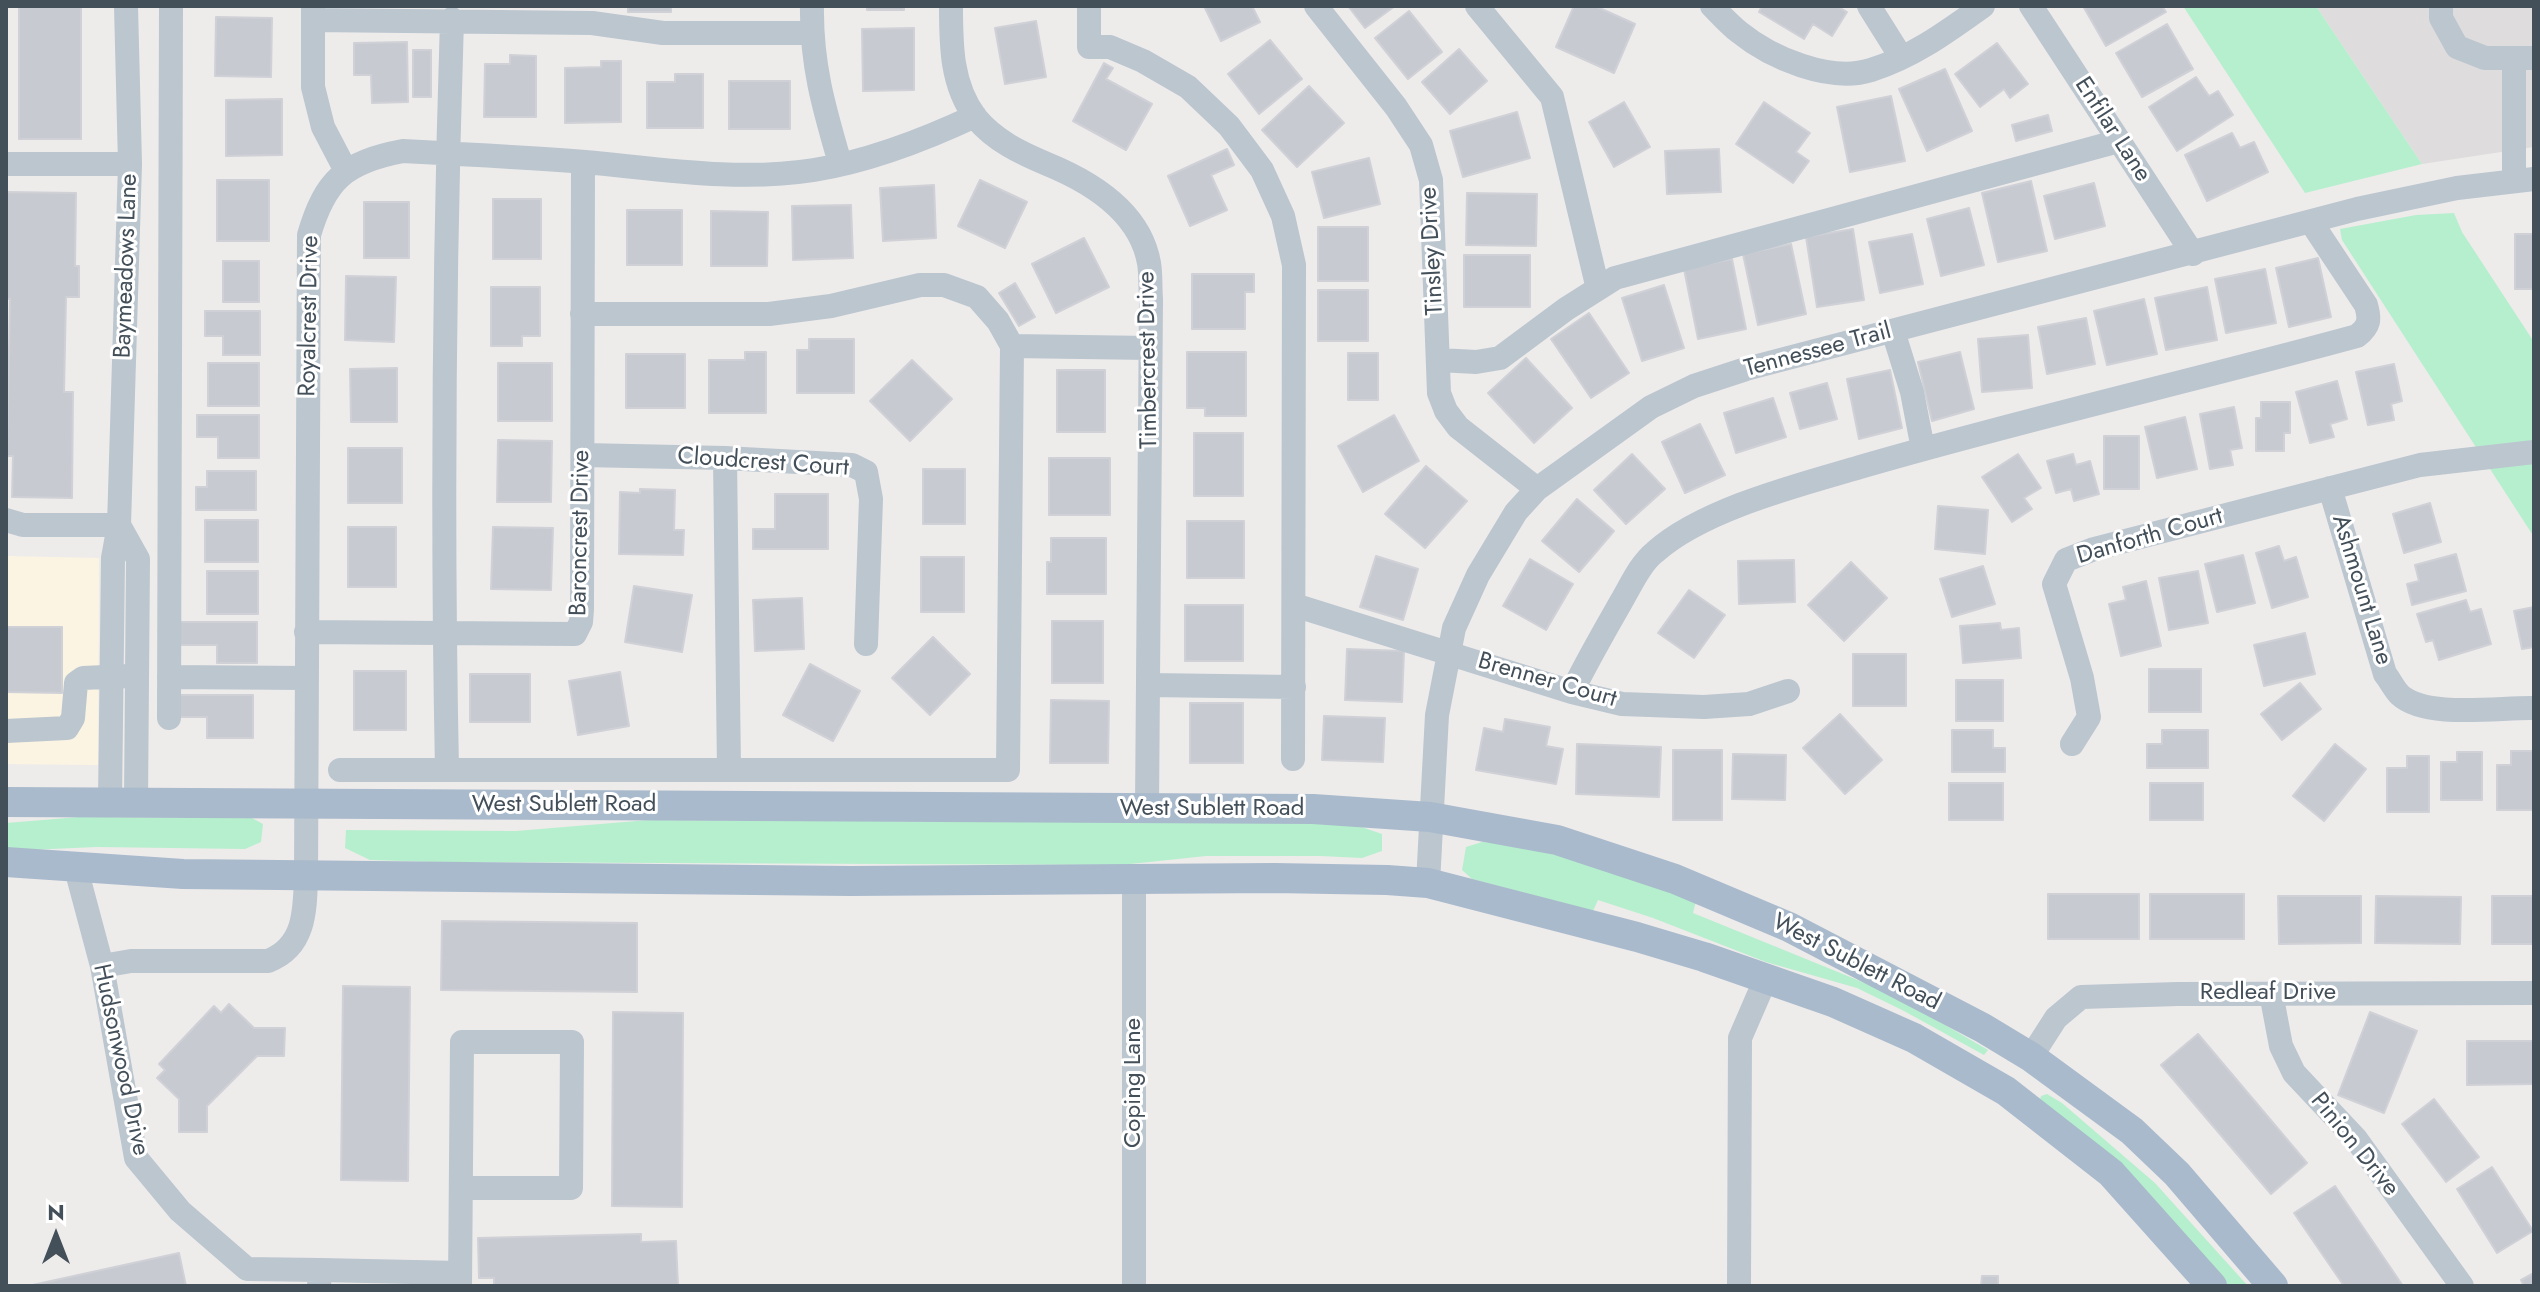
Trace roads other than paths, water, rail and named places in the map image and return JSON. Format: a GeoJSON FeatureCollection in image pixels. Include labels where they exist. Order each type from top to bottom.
{"type":"FeatureCollection","features":[{"type":"Feature","properties":{"kind":"main road","name":"West Sublett Road"},"geometry":{"type":"LineString","coordinates":[[6,802],[1313,809],[1430,817],[1557,840],[1675,879],[1789,927],[1971,1021],[2031,1057],[2132,1131],[2177,1174],[2273,1286]]}},
{"type":"Feature","properties":{"kind":"main road","name":"West Sublett Road"},"geometry":{"type":"LineString","coordinates":[[6,862],[183,874],[306,876],[850,881],[1313,878],[1428,883],[1637,937],[1766,978],[1833,1002],[1914,1038],[2006,1091],[2111,1173],[2212,1286]]}},
{"type":"Feature","properties":{"kind":"main road"},"geometry":{"type":"LineString","coordinates":[[2006,1091],[2031,1057]]}},
{"type":"Feature","properties":{"kind":"street","name":"Baymeadows Lane"},"geometry":{"type":"LineString","coordinates":[[123,802],[111,676],[130,164],[126,6]]}},
{"type":"Feature","properties":{"kind":"street"},"geometry":{"type":"LineString","coordinates":[[169,718],[171,6]]}},
{"type":"Feature","properties":{"kind":"street"},"geometry":{"type":"LineString","coordinates":[[812,6],[818,87],[840,163]]}},
{"type":"Feature","properties":{"kind":"street","name":"Timbercrest Drive"},"geometry":{"type":"LineString","coordinates":[[951,6],[951,56],[961,91],[975,116],[991,134],[1016,151],[1074,175],[1105,195],[1138,233],[1149,261],[1147,808]]}},
{"type":"Feature","properties":{"kind":"street"},"geometry":{"type":"LineString","coordinates":[[1089,6],[1089,47],[1110,47],[1143,61],[1188,87],[1229,126],[1262,170],[1283,216],[1294,265],[1293,759]]}},
{"type":"Feature","properties":{"kind":"street","name":"Tinsley Drive"},"geometry":{"type":"LineString","coordinates":[[1316,6],[1396,107],[1421,145],[1431,180],[1439,393],[1446,411],[1458,427],[1537,489]]}},
{"type":"Feature","properties":{"kind":"street"},"geometry":{"type":"LineString","coordinates":[[1477,6],[1552,97],[1598,289]]}},
{"type":"Feature","properties":{"kind":"street"},"geometry":{"type":"LineString","coordinates":[[1712,6],[1740,33],[1776,54],[1809,68],[1836,73],[1869,71],[1929,45],[1983,6]]}},
{"type":"Feature","properties":{"kind":"street"},"geometry":{"type":"LineString","coordinates":[[1869,6],[1901,57]]}},
{"type":"Feature","properties":{"kind":"street","name":"Enfilar Lane"},"geometry":{"type":"LineString","coordinates":[[2031,6],[2193,254]]}},
{"type":"Feature","properties":{"kind":"street"},"geometry":{"type":"LineString","coordinates":[[2441,6],[2441,18],[2457,47],[2485,58],[2524,58],[2524,180]]}},
{"type":"Feature","properties":{"kind":"street"},"geometry":{"type":"LineString","coordinates":[[346,171],[323,127],[313,87],[313,13],[592,23],[663,33],[812,33]]}},
{"type":"Feature","properties":{"kind":"street"},"geometry":{"type":"LineString","coordinates":[[447,770],[448,153],[452,19]]}},
{"type":"Feature","properties":{"kind":"street","name":"Royalcrest Drive"},"geometry":{"type":"LineString","coordinates":[[102,966],[131,961],[268,961],[283,955],[294,944],[302,920],[306,876],[309,235],[327,188],[346,171],[376,156],[403,151],[583,162],[695,174],[749,176],[815,170],[922,141],[975,116]]}},
{"type":"Feature","properties":{"kind":"street"},"geometry":{"type":"LineString","coordinates":[[1439,360],[1476,362],[1500,358],[1615,278],[2119,141]]}},
{"type":"Feature","properties":{"kind":"street","name":"Baroncrest Drive"},"geometry":{"type":"LineString","coordinates":[[306,632],[575,634],[581,622],[582,609],[583,162]]}},
{"type":"Feature","properties":{"kind":"street"},"geometry":{"type":"LineString","coordinates":[[6,164],[130,164]]}},
{"type":"Feature","properties":{"kind":"street","name":"Tennessee Trail"},"geometry":{"type":"LineString","coordinates":[[1428,883],[1437,715],[1454,628],[1478,575],[1516,512],[1537,489],[1651,407],[1694,386],[1746,369],[2311,222],[2457,188],[2524,180]]}},
{"type":"Feature","properties":{"kind":"street"},"geometry":{"type":"LineString","coordinates":[[1572,692],[1636,575],[1652,554],[1679,533],[1752,502],[1963,436],[2077,410],[2357,336],[2366,329],[2370,319],[2366,305],[2311,222]]}},
{"type":"Feature","properties":{"kind":"street"},"geometry":{"type":"LineString","coordinates":[[340,770],[1008,770],[1012,346],[998,321],[977,297],[944,285],[920,285],[831,306],[769,314],[582,314]]}},
{"type":"Feature","properties":{"kind":"street"},"geometry":{"type":"LineString","coordinates":[[1893,331],[1912,392],[1923,449]]}},
{"type":"Feature","properties":{"kind":"street"},"geometry":{"type":"LineString","coordinates":[[1012,346],[1150,348]]}},
{"type":"Feature","properties":{"kind":"street","name":"Danforth Court"},"geometry":{"type":"LineString","coordinates":[[2072,744],[2089,717],[2082,678],[2054,584],[2066,560],[2094,549],[2420,465],[2534,452]]}},
{"type":"Feature","properties":{"kind":"street","name":"Cloudcrest Court"},"geometry":{"type":"LineString","coordinates":[[583,455],[852,465],[866,472],[871,499],[866,644]]}},
{"type":"Feature","properties":{"kind":"street"},"geometry":{"type":"LineString","coordinates":[[725,458],[729,770]]}},
{"type":"Feature","properties":{"kind":"street","name":"Ashmount Lane"},"geometry":{"type":"LineString","coordinates":[[2330,488],[2385,674],[2400,695],[2420,706],[2534,708]]}},
{"type":"Feature","properties":{"kind":"street"},"geometry":{"type":"LineString","coordinates":[[6,520],[23,525],[119,525],[138,559],[137,676],[123,802]]}},
{"type":"Feature","properties":{"kind":"street","name":"Brenner Court"},"geometry":{"type":"LineString","coordinates":[[1294,605],[1572,692],[1622,704],[1704,707],[1749,704],[1788,691]]}},
{"type":"Feature","properties":{"kind":"street"},"geometry":{"type":"LineString","coordinates":[[6,731],[67,728],[73,718],[76,683],[83,678],[137,676]]}},
{"type":"Feature","properties":{"kind":"street"},"geometry":{"type":"LineString","coordinates":[[169,677],[305,678]]}},
{"type":"Feature","properties":{"kind":"street"},"geometry":{"type":"LineString","coordinates":[[1149,685],[1294,687]]}},
{"type":"Feature","properties":{"kind":"street","name":"Hudsonwood Drive"},"geometry":{"type":"LineString","coordinates":[[75,865],[102,966],[136,1158],[180,1211],[255,1278],[460,1279]]}},
{"type":"Feature","properties":{"kind":"street","name":"Coping Lane"},"geometry":{"type":"LineString","coordinates":[[1134,880],[1134,1286]]}},
{"type":"Feature","properties":{"kind":"street"},"geometry":{"type":"LineString","coordinates":[[1739,1286],[1740,1038],[1766,978]]}},
{"type":"Feature","properties":{"kind":"street","name":"Pinion Drive"},"geometry":{"type":"LineString","coordinates":[[2271,993],[2281,1046],[2294,1073],[2356,1139],[2462,1286]]}},
{"type":"Feature","properties":{"kind":"street","name":"Redleaf Drive"},"geometry":{"type":"LineString","coordinates":[[2031,1057],[2056,1018],[2081,997],[2123,994],[2534,993]]}},
{"type":"Feature","properties":{"kind":"street"},"geometry":{"type":"LineString","coordinates":[[460,1279],[462,1042],[572,1042],[571,1188],[462,1188]]}}]}
